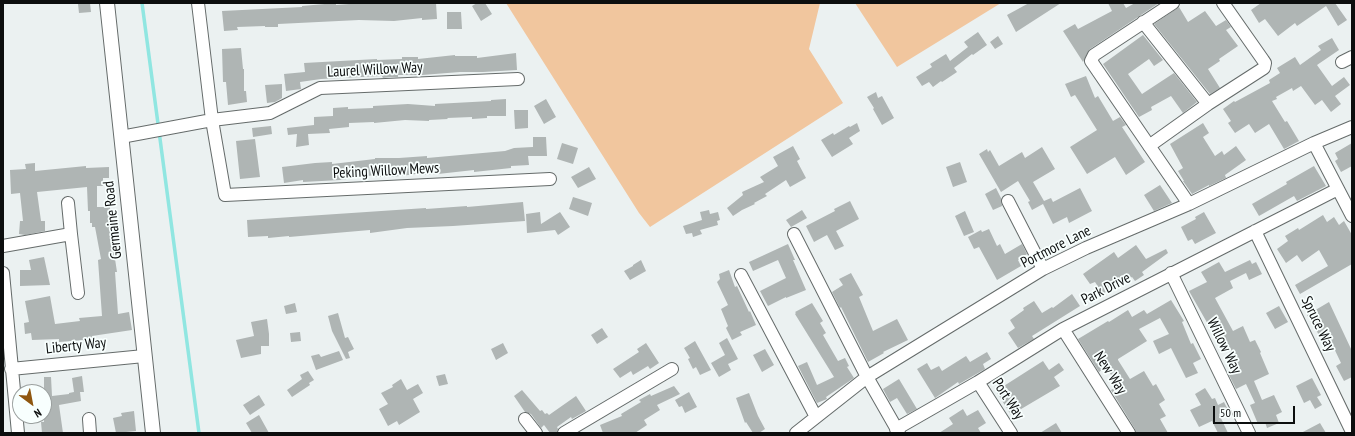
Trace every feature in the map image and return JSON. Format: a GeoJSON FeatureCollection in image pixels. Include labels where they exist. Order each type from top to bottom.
{"type":"FeatureCollection","features":[{"type":"Feature","properties":{"kind":"street","name":"Germaine Road"},"geometry":{"type":"LineString","coordinates":[[107,3],[153,433]]}},
{"type":"Feature","properties":{"kind":"street"},"geometry":{"type":"LineString","coordinates":[[198,3],[212,120]]}},
{"type":"Feature","properties":{"kind":"street"},"geometry":{"type":"LineString","coordinates":[[1173,3],[1094,55],[1091,61],[1189,204]]}},
{"type":"Feature","properties":{"kind":"street"},"geometry":{"type":"LineString","coordinates":[[1149,146],[1208,104],[1264,68],[1265,66],[1263,60],[1223,3]]}},
{"type":"Feature","properties":{"kind":"street"},"geometry":{"type":"LineString","coordinates":[[1143,22],[1208,104]]}},
{"type":"Feature","properties":{"kind":"street","name":"Laurel Willow Way"},"geometry":{"type":"LineString","coordinates":[[121,137],[212,120],[270,113],[320,88],[518,79]]}},
{"type":"Feature","properties":{"kind":"street","name":"Peking Willow Mews"},"geometry":{"type":"LineString","coordinates":[[212,120],[224,195],[550,179]]}},
{"type":"Feature","properties":{"kind":"street","name":"Portmore Lane"},"geometry":{"type":"LineString","coordinates":[[796,433],[867,377],[1043,269],[1086,248],[1189,204],[1314,143],[1352,127]]}},
{"type":"Feature","properties":{"kind":"street"},"geometry":{"type":"LineString","coordinates":[[1314,143],[1352,216]]}},
{"type":"Feature","properties":{"kind":"street","name":"Park Drive"},"geometry":{"type":"LineString","coordinates":[[898,431],[1063,329],[1338,189]]}},
{"type":"Feature","properties":{"kind":"street"},"geometry":{"type":"LineString","coordinates":[[1008,201],[1043,269]]}},
{"type":"Feature","properties":{"kind":"street"},"geometry":{"type":"LineString","coordinates":[[68,203],[78,293]]}},
{"type":"Feature","properties":{"kind":"street","name":"Spruce Way"},"geometry":{"type":"LineString","coordinates":[[1255,231],[1352,432]]}},
{"type":"Feature","properties":{"kind":"street"},"geometry":{"type":"LineString","coordinates":[[3,246],[71,234]]}},
{"type":"Feature","properties":{"kind":"street"},"geometry":{"type":"LineString","coordinates":[[794,234],[867,377],[898,431]]}},
{"type":"Feature","properties":{"kind":"street"},"geometry":{"type":"LineString","coordinates":[[3,273],[18,433]]}},
{"type":"Feature","properties":{"kind":"street","name":"Willow Way"},"geometry":{"type":"LineString","coordinates":[[1171,273],[1249,433]]}},
{"type":"Feature","properties":{"kind":"street"},"geometry":{"type":"LineString","coordinates":[[741,276],[816,417]]}},
{"type":"Feature","properties":{"kind":"street","name":"New Way"},"geometry":{"type":"LineString","coordinates":[[1063,329],[1129,433]]}},
{"type":"Feature","properties":{"kind":"street","name":"Liberty Way"},"geometry":{"type":"LineString","coordinates":[[11,369],[144,356]]}},
{"type":"Feature","properties":{"kind":"street"},"geometry":{"type":"LineString","coordinates":[[564,433],[672,369]]}},
{"type":"Feature","properties":{"kind":"street","name":"Port Way"},"geometry":{"type":"LineString","coordinates":[[978,382],[1011,433]]}},
{"type":"Feature","properties":{"kind":"street"},"geometry":{"type":"LineString","coordinates":[[89,419],[90,433]]}},
{"type":"Feature","properties":{"kind":"street"},"geometry":{"type":"LineString","coordinates":[[525,419],[536,433]]}},
{"type":"Feature","properties":{"kind":"shaded area"},"geometry":{"type":"Polygon","coordinates":[[[506,3],[820,3],[809,49],[843,103],[650,227],[639,213],[506,3]]]}},
{"type":"Feature","properties":{"kind":"shaded area"},"geometry":{"type":"Polygon","coordinates":[[[855,3],[1001,3],[897,67],[855,3]]]}},
{"type":"Feature","properties":{"kind":"building"},"geometry":{"type":"Polygon","coordinates":[[[90,3],[91,12],[79,13],[78,4],[90,3]]]}},
{"type":"Feature","properties":{"kind":"building"},"geometry":{"type":"Polygon","coordinates":[[[336,3],[336,5],[362,3],[436,3],[437,19],[422,20],[422,18],[394,21],[359,20],[278,24],[278,27],[237,27],[238,30],[224,31],[222,11],[302,7],[336,3]]]}},
{"type":"Feature","properties":{"kind":"building"},"geometry":{"type":"Polygon","coordinates":[[[477,3],[485,3],[492,14],[481,21],[472,6],[477,3]]]}},
{"type":"Feature","properties":{"kind":"building"},"geometry":{"type":"Polygon","coordinates":[[[1029,3],[1061,3],[1016,32],[1007,15],[1029,3]]]}},
{"type":"Feature","properties":{"kind":"building"},"geometry":{"type":"Polygon","coordinates":[[[1108,3],[1123,3],[1126,8],[1135,3],[1159,3],[1090,49],[1083,62],[1063,31],[1075,24],[1078,29],[1112,11],[1108,3]]]}},
{"type":"Feature","properties":{"kind":"building"},"geometry":{"type":"Polygon","coordinates":[[[1261,3],[1335,3],[1347,20],[1338,26],[1326,6],[1297,26],[1295,23],[1278,36],[1265,19],[1259,23],[1251,10],[1261,3]]]}},
{"type":"Feature","properties":{"kind":"building"},"geometry":{"type":"Polygon","coordinates":[[[1179,7],[1188,22],[1205,11],[1216,26],[1226,20],[1231,27],[1226,30],[1238,46],[1219,59],[1220,61],[1208,69],[1220,88],[1210,94],[1154,24],[1179,7]]]}},
{"type":"Feature","properties":{"kind":"building"},"geometry":{"type":"Polygon","coordinates":[[[447,12],[461,12],[462,29],[447,29],[447,12]]]}},
{"type":"Feature","properties":{"kind":"building"},"geometry":{"type":"Polygon","coordinates":[[[978,32],[987,45],[954,68],[957,72],[942,82],[941,81],[933,87],[929,82],[922,86],[916,77],[932,67],[930,64],[946,54],[950,61],[968,47],[964,42],[978,32]]]}},
{"type":"Feature","properties":{"kind":"building"},"geometry":{"type":"Polygon","coordinates":[[[1143,35],[1163,60],[1154,66],[1149,59],[1128,74],[1142,94],[1174,73],[1197,102],[1183,113],[1171,96],[1151,107],[1152,110],[1139,117],[1103,64],[1143,35]]]}},
{"type":"Feature","properties":{"kind":"building"},"geometry":{"type":"Polygon","coordinates":[[[998,36],[1003,44],[995,49],[990,42],[998,36]]]}},
{"type":"Feature","properties":{"kind":"building"},"geometry":{"type":"Polygon","coordinates":[[[1332,38],[1339,50],[1317,65],[1332,86],[1344,77],[1350,85],[1335,96],[1341,104],[1331,112],[1322,100],[1315,105],[1301,86],[1293,91],[1292,88],[1276,97],[1277,99],[1272,101],[1285,122],[1287,121],[1299,141],[1284,149],[1269,124],[1255,133],[1249,124],[1235,133],[1228,123],[1231,121],[1223,109],[1234,101],[1235,102],[1270,83],[1269,80],[1280,73],[1277,68],[1295,57],[1300,65],[1321,50],[1318,46],[1332,38]]]}},
{"type":"Feature","properties":{"kind":"building"},"geometry":{"type":"Polygon","coordinates":[[[241,48],[244,69],[244,91],[246,91],[247,102],[228,105],[226,82],[223,82],[222,49],[241,48]]]}},
{"type":"Feature","properties":{"kind":"building"},"geometry":{"type":"Polygon","coordinates":[[[516,53],[517,70],[398,75],[398,77],[383,78],[382,76],[321,79],[300,82],[301,89],[286,91],[284,74],[305,72],[304,63],[402,59],[402,57],[418,57],[418,59],[455,55],[477,56],[477,58],[516,53]]]}},
{"type":"Feature","properties":{"kind":"building"},"geometry":{"type":"Polygon","coordinates":[[[1086,76],[1095,98],[1098,96],[1113,121],[1120,117],[1126,125],[1122,127],[1145,162],[1126,175],[1115,157],[1087,174],[1070,147],[1097,130],[1075,95],[1071,97],[1065,84],[1086,76]]]}},
{"type":"Feature","properties":{"kind":"building"},"geometry":{"type":"Polygon","coordinates":[[[282,84],[282,98],[275,102],[267,103],[265,85],[282,84]]]}},
{"type":"Feature","properties":{"kind":"building"},"geometry":{"type":"Polygon","coordinates":[[[876,92],[878,98],[882,96],[894,118],[882,125],[867,97],[876,92]]]}},
{"type":"Feature","properties":{"kind":"building"},"geometry":{"type":"Polygon","coordinates":[[[506,99],[506,116],[487,116],[487,118],[472,119],[472,117],[447,118],[448,119],[429,121],[405,120],[374,123],[349,123],[349,127],[329,129],[330,133],[308,134],[309,145],[296,147],[297,134],[288,135],[287,128],[314,125],[314,117],[333,116],[333,108],[373,108],[373,106],[408,104],[435,106],[435,104],[506,99]]]}},
{"type":"Feature","properties":{"kind":"building"},"geometry":{"type":"Polygon","coordinates":[[[546,99],[556,117],[544,124],[534,106],[546,99]]]}},
{"type":"Feature","properties":{"kind":"building"},"geometry":{"type":"Polygon","coordinates":[[[514,110],[528,110],[528,128],[515,129],[514,110]]]}},
{"type":"Feature","properties":{"kind":"building"},"geometry":{"type":"Polygon","coordinates":[[[857,123],[860,131],[849,138],[853,144],[832,157],[821,140],[833,133],[834,135],[857,123]]]}},
{"type":"Feature","properties":{"kind":"building"},"geometry":{"type":"Polygon","coordinates":[[[1203,123],[1209,133],[1203,137],[1215,156],[1222,151],[1224,155],[1236,146],[1246,160],[1225,175],[1226,178],[1192,194],[1178,171],[1183,168],[1170,144],[1203,123]]]}},
{"type":"Feature","properties":{"kind":"building"},"geometry":{"type":"Polygon","coordinates":[[[271,126],[272,134],[253,137],[252,128],[271,126]]]}},
{"type":"Feature","properties":{"kind":"building"},"geometry":{"type":"Polygon","coordinates":[[[533,137],[546,137],[547,156],[528,156],[529,165],[511,166],[511,168],[474,172],[474,170],[392,177],[375,177],[375,175],[340,180],[303,182],[303,180],[284,183],[282,167],[315,163],[332,162],[332,164],[375,158],[427,156],[427,158],[505,151],[514,148],[533,147],[533,137]]]}},
{"type":"Feature","properties":{"kind":"building"},"geometry":{"type":"Polygon","coordinates":[[[255,139],[260,177],[240,179],[236,141],[255,139]]]}},
{"type":"Feature","properties":{"kind":"building"},"geometry":{"type":"Polygon","coordinates":[[[562,143],[578,148],[573,164],[557,159],[562,143]]]}},
{"type":"Feature","properties":{"kind":"building"},"geometry":{"type":"Polygon","coordinates":[[[1352,143],[1352,166],[1341,172],[1335,161],[1338,159],[1335,153],[1352,143]]]}},
{"type":"Feature","properties":{"kind":"building"},"geometry":{"type":"Polygon","coordinates":[[[793,146],[800,159],[797,161],[806,178],[790,187],[786,180],[765,194],[767,196],[733,216],[727,208],[743,195],[742,192],[764,182],[760,177],[778,166],[773,157],[793,146]]]}},
{"type":"Feature","properties":{"kind":"building"},"geometry":{"type":"Polygon","coordinates":[[[1042,147],[1055,169],[1033,182],[1044,201],[1051,198],[1053,202],[1080,188],[1092,211],[1069,223],[1067,217],[1053,224],[1043,204],[1032,210],[1028,202],[1030,201],[1018,181],[1001,192],[979,154],[987,149],[988,152],[990,150],[999,166],[1022,152],[1025,158],[1042,147]]]}},
{"type":"Feature","properties":{"kind":"building"},"geometry":{"type":"Polygon","coordinates":[[[960,162],[967,182],[953,187],[946,167],[960,162]]]}},
{"type":"Feature","properties":{"kind":"building"},"geometry":{"type":"Polygon","coordinates":[[[35,163],[35,171],[86,166],[86,168],[109,167],[109,178],[103,178],[103,186],[97,186],[97,207],[110,207],[110,226],[117,272],[115,272],[118,314],[129,312],[132,330],[92,336],[93,340],[59,342],[59,339],[32,340],[31,333],[25,334],[24,323],[29,322],[25,301],[50,296],[55,324],[80,321],[79,318],[102,316],[98,260],[101,259],[95,227],[92,227],[92,223],[90,223],[87,187],[37,192],[41,221],[45,221],[45,231],[25,235],[19,234],[20,221],[23,221],[20,193],[11,194],[10,170],[26,169],[25,164],[35,163]]]}},
{"type":"Feature","properties":{"kind":"building"},"geometry":{"type":"Polygon","coordinates":[[[1314,166],[1326,186],[1297,201],[1294,196],[1259,216],[1252,204],[1287,184],[1286,182],[1314,166]]]}},
{"type":"Feature","properties":{"kind":"building"},"geometry":{"type":"Polygon","coordinates":[[[589,167],[596,179],[578,188],[571,177],[589,167]]]}},
{"type":"Feature","properties":{"kind":"building"},"geometry":{"type":"Polygon","coordinates":[[[1160,185],[1172,203],[1154,211],[1144,195],[1160,185]]]}},
{"type":"Feature","properties":{"kind":"building"},"geometry":{"type":"Polygon","coordinates":[[[996,188],[1001,198],[1002,206],[993,210],[985,194],[996,188]]]}},
{"type":"Feature","properties":{"kind":"building"},"geometry":{"type":"Polygon","coordinates":[[[573,197],[592,203],[588,216],[569,209],[573,197]]]}},
{"type":"Feature","properties":{"kind":"building"},"geometry":{"type":"Polygon","coordinates":[[[850,201],[859,219],[836,231],[844,246],[835,250],[827,235],[814,242],[806,226],[835,211],[834,209],[850,201]]]}},
{"type":"Feature","properties":{"kind":"building"},"geometry":{"type":"Polygon","coordinates":[[[523,202],[525,221],[407,228],[370,233],[370,230],[289,237],[248,237],[247,220],[426,208],[467,207],[523,202]]]}},
{"type":"Feature","properties":{"kind":"building"},"geometry":{"type":"Polygon","coordinates":[[[709,210],[710,214],[718,212],[720,220],[717,221],[718,225],[700,230],[702,234],[693,237],[692,233],[686,234],[683,226],[702,220],[700,212],[709,210]]]}},
{"type":"Feature","properties":{"kind":"building"},"geometry":{"type":"Polygon","coordinates":[[[802,210],[807,218],[791,227],[786,220],[802,210]]]}},
{"type":"Feature","properties":{"kind":"building"},"geometry":{"type":"Polygon","coordinates":[[[965,211],[974,232],[964,236],[955,216],[965,211]]]}},
{"type":"Feature","properties":{"kind":"building"},"geometry":{"type":"Polygon","coordinates":[[[540,212],[541,224],[560,212],[570,227],[558,235],[555,230],[527,233],[526,214],[540,212]]]}},
{"type":"Feature","properties":{"kind":"building"},"geometry":{"type":"Polygon","coordinates":[[[1204,212],[1216,233],[1195,244],[1192,239],[1188,241],[1181,227],[1196,219],[1195,217],[1204,212]]]}},
{"type":"Feature","properties":{"kind":"building"},"geometry":{"type":"Polygon","coordinates":[[[1323,215],[1327,222],[1334,217],[1339,225],[1344,221],[1352,235],[1352,264],[1300,294],[1295,285],[1328,266],[1319,250],[1302,262],[1297,255],[1286,263],[1277,249],[1288,241],[1285,236],[1298,228],[1299,230],[1323,215]]]}},
{"type":"Feature","properties":{"kind":"building"},"geometry":{"type":"Polygon","coordinates":[[[989,229],[997,246],[1000,244],[1005,254],[1022,244],[1027,254],[1018,260],[1021,266],[997,280],[979,247],[974,249],[968,237],[981,230],[982,232],[989,229]]]}},
{"type":"Feature","properties":{"kind":"building"},"geometry":{"type":"Polygon","coordinates":[[[788,244],[806,290],[786,297],[768,306],[760,291],[786,278],[778,260],[753,271],[749,262],[788,244]]]}},
{"type":"Feature","properties":{"kind":"building"},"geometry":{"type":"Polygon","coordinates":[[[1136,245],[1146,259],[1166,249],[1168,253],[1142,272],[1144,275],[1135,281],[1132,277],[1123,282],[1122,280],[1103,294],[1095,282],[1090,284],[1083,274],[1114,252],[1118,258],[1136,245]]]}},
{"type":"Feature","properties":{"kind":"building"},"geometry":{"type":"Polygon","coordinates":[[[44,257],[50,285],[20,286],[20,270],[31,270],[29,260],[44,257]]]}},
{"type":"Feature","properties":{"kind":"building"},"geometry":{"type":"Polygon","coordinates":[[[641,260],[646,271],[630,280],[624,271],[641,260]]]}},
{"type":"Feature","properties":{"kind":"building"},"geometry":{"type":"Polygon","coordinates":[[[1250,260],[1252,264],[1256,262],[1262,274],[1249,280],[1246,273],[1230,281],[1233,288],[1215,298],[1233,331],[1243,326],[1250,342],[1255,340],[1261,352],[1260,353],[1269,374],[1254,381],[1262,400],[1274,395],[1282,412],[1276,415],[1279,423],[1267,428],[1265,422],[1258,424],[1250,405],[1255,403],[1246,384],[1236,389],[1227,371],[1236,367],[1229,352],[1231,351],[1221,330],[1213,333],[1189,291],[1207,282],[1201,272],[1219,262],[1225,272],[1250,260]]]}},
{"type":"Feature","properties":{"kind":"building"},"geometry":{"type":"Polygon","coordinates":[[[729,270],[735,287],[737,286],[756,325],[740,332],[742,335],[732,340],[726,328],[728,326],[721,309],[728,305],[717,282],[720,279],[719,274],[729,270]]]}},
{"type":"Feature","properties":{"kind":"building"},"geometry":{"type":"Polygon","coordinates":[[[851,273],[863,295],[859,297],[873,331],[897,319],[908,340],[883,352],[884,353],[868,362],[832,292],[843,285],[839,279],[851,273]]]}},
{"type":"Feature","properties":{"kind":"building"},"geometry":{"type":"Polygon","coordinates":[[[1072,294],[1080,306],[1032,336],[1034,339],[1018,348],[1008,333],[1015,328],[1010,320],[1024,310],[1023,308],[1034,301],[1042,313],[1052,307],[1053,308],[1072,294]]]}},
{"type":"Feature","properties":{"kind":"building"},"geometry":{"type":"Polygon","coordinates":[[[1171,300],[1184,321],[1182,322],[1191,344],[1193,343],[1201,359],[1193,363],[1198,373],[1186,378],[1171,348],[1159,354],[1153,341],[1169,334],[1160,318],[1139,329],[1147,341],[1118,360],[1130,379],[1144,371],[1153,386],[1156,384],[1165,400],[1159,404],[1166,416],[1160,419],[1168,433],[1136,433],[1111,390],[1118,386],[1106,367],[1099,372],[1078,339],[1128,310],[1132,317],[1144,310],[1147,314],[1171,300]]]}},
{"type":"Feature","properties":{"kind":"building"},"geometry":{"type":"Polygon","coordinates":[[[1329,302],[1352,351],[1352,377],[1344,381],[1336,366],[1341,363],[1331,342],[1325,345],[1307,315],[1329,302]]]}},
{"type":"Feature","properties":{"kind":"building"},"geometry":{"type":"Polygon","coordinates":[[[295,303],[297,312],[286,314],[284,306],[295,303]]]}},
{"type":"Feature","properties":{"kind":"building"},"geometry":{"type":"Polygon","coordinates":[[[812,303],[823,321],[820,323],[826,333],[823,335],[838,361],[845,358],[849,366],[847,367],[854,378],[826,397],[827,399],[817,403],[798,366],[807,362],[817,385],[834,377],[795,314],[795,312],[812,303]]]}},
{"type":"Feature","properties":{"kind":"building"},"geometry":{"type":"Polygon","coordinates":[[[1279,306],[1288,322],[1275,329],[1266,313],[1279,306]]]}},
{"type":"Feature","properties":{"kind":"building"},"geometry":{"type":"Polygon","coordinates":[[[338,313],[345,338],[348,337],[354,349],[348,352],[350,358],[346,359],[332,331],[328,316],[338,313]]]}},
{"type":"Feature","properties":{"kind":"building"},"geometry":{"type":"Polygon","coordinates":[[[267,319],[269,346],[261,346],[261,354],[241,358],[236,340],[254,336],[251,322],[267,319]]]}},
{"type":"Feature","properties":{"kind":"building"},"geometry":{"type":"Polygon","coordinates":[[[602,328],[608,337],[597,344],[591,335],[602,328]]]}},
{"type":"Feature","properties":{"kind":"building"},"geometry":{"type":"Polygon","coordinates":[[[300,332],[301,341],[291,342],[290,333],[300,332]]]}},
{"type":"Feature","properties":{"kind":"building"},"geometry":{"type":"Polygon","coordinates":[[[727,338],[738,359],[728,364],[731,370],[719,377],[711,363],[725,355],[719,343],[727,338]]]}},
{"type":"Feature","properties":{"kind":"building"},"geometry":{"type":"Polygon","coordinates":[[[695,341],[711,370],[700,375],[696,367],[693,369],[688,359],[690,358],[684,348],[695,341]]]}},
{"type":"Feature","properties":{"kind":"building"},"geometry":{"type":"Polygon","coordinates":[[[503,343],[508,353],[496,360],[491,349],[503,343]]]}},
{"type":"Feature","properties":{"kind":"building"},"geometry":{"type":"Polygon","coordinates":[[[646,343],[659,363],[650,369],[648,366],[633,375],[631,371],[620,378],[613,369],[639,352],[637,349],[646,343]]]}},
{"type":"Feature","properties":{"kind":"building"},"geometry":{"type":"Polygon","coordinates":[[[765,349],[774,365],[762,372],[753,355],[765,349]]]}},
{"type":"Feature","properties":{"kind":"building"},"geometry":{"type":"Polygon","coordinates":[[[339,351],[343,360],[316,370],[311,356],[319,354],[321,357],[339,351]]]}},
{"type":"Feature","properties":{"kind":"building"},"geometry":{"type":"Polygon","coordinates":[[[987,352],[991,359],[983,364],[985,369],[959,384],[958,382],[935,398],[917,369],[927,363],[931,370],[939,366],[942,371],[966,356],[970,362],[987,352]]]}},
{"type":"Feature","properties":{"kind":"building"},"geometry":{"type":"Polygon","coordinates":[[[1043,361],[1049,370],[1059,363],[1064,370],[1054,377],[1060,386],[1011,415],[996,391],[1043,361]]]}},
{"type":"Feature","properties":{"kind":"building"},"geometry":{"type":"Polygon","coordinates":[[[308,371],[314,380],[309,383],[310,385],[292,397],[287,390],[302,379],[300,375],[308,371]]]}},
{"type":"Feature","properties":{"kind":"building"},"geometry":{"type":"Polygon","coordinates":[[[445,374],[448,384],[439,386],[436,376],[445,374]]]}},
{"type":"Feature","properties":{"kind":"building"},"geometry":{"type":"Polygon","coordinates":[[[82,376],[84,392],[80,392],[81,401],[59,405],[63,433],[42,433],[41,424],[52,424],[52,396],[74,392],[72,378],[82,376]]]}},
{"type":"Feature","properties":{"kind":"building"},"geometry":{"type":"Polygon","coordinates":[[[44,377],[51,377],[51,384],[44,384],[44,377]]]}},
{"type":"Feature","properties":{"kind":"building"},"geometry":{"type":"Polygon","coordinates":[[[1312,378],[1321,395],[1317,397],[1322,405],[1315,409],[1310,400],[1304,403],[1296,386],[1312,378]]]}},
{"type":"Feature","properties":{"kind":"building"},"geometry":{"type":"Polygon","coordinates":[[[401,379],[407,390],[418,384],[423,393],[413,399],[420,412],[399,425],[397,421],[388,426],[379,409],[388,404],[381,393],[393,387],[392,385],[401,379]]]}},
{"type":"Feature","properties":{"kind":"building"},"geometry":{"type":"Polygon","coordinates":[[[899,379],[917,409],[907,414],[897,398],[890,402],[883,389],[899,379]]]}},
{"type":"Feature","properties":{"kind":"building"},"geometry":{"type":"Polygon","coordinates":[[[674,386],[680,394],[657,405],[660,410],[644,420],[647,425],[635,433],[603,433],[600,425],[622,416],[621,414],[641,402],[639,400],[650,394],[651,396],[674,386]]]}},
{"type":"Feature","properties":{"kind":"building"},"geometry":{"type":"Polygon","coordinates":[[[1205,388],[1212,399],[1215,398],[1218,405],[1224,402],[1228,410],[1219,414],[1228,433],[1218,433],[1212,421],[1199,427],[1190,410],[1201,405],[1195,394],[1205,388]]]}},
{"type":"Feature","properties":{"kind":"building"},"geometry":{"type":"Polygon","coordinates":[[[522,390],[540,411],[542,410],[545,414],[547,413],[549,415],[576,396],[586,411],[572,419],[571,417],[557,427],[557,433],[550,433],[544,425],[541,428],[531,414],[525,412],[514,396],[522,390]]]}},
{"type":"Feature","properties":{"kind":"building"},"geometry":{"type":"Polygon","coordinates":[[[689,392],[697,407],[685,413],[682,406],[679,407],[675,400],[689,392]]]}},
{"type":"Feature","properties":{"kind":"building"},"geometry":{"type":"Polygon","coordinates":[[[749,393],[765,429],[759,433],[753,433],[746,422],[745,423],[736,398],[749,393]]]}},
{"type":"Feature","properties":{"kind":"building"},"geometry":{"type":"Polygon","coordinates":[[[259,395],[265,405],[250,415],[243,405],[259,395]]]}},
{"type":"Feature","properties":{"kind":"building"},"geometry":{"type":"Polygon","coordinates":[[[963,409],[967,416],[978,410],[986,423],[978,428],[981,433],[939,433],[953,424],[949,418],[963,409]]]}},
{"type":"Feature","properties":{"kind":"building"},"geometry":{"type":"Polygon","coordinates":[[[134,411],[136,431],[116,433],[113,418],[122,416],[121,413],[134,411]]]}},
{"type":"Feature","properties":{"kind":"building"},"geometry":{"type":"Polygon","coordinates":[[[259,415],[269,433],[252,433],[246,423],[259,415]]]}},
{"type":"Feature","properties":{"kind":"building"},"geometry":{"type":"Polygon","coordinates":[[[1056,423],[1062,433],[1040,433],[1056,423]]]}},
{"type":"Feature","properties":{"kind":"building"},"geometry":{"type":"Polygon","coordinates":[[[1320,423],[1326,433],[1301,433],[1320,423]]]}},
{"type":"Feature","properties":{"kind":"waterway"},"geometry":{"type":"LineString","coordinates":[[142,3],[199,433]]}}]}
